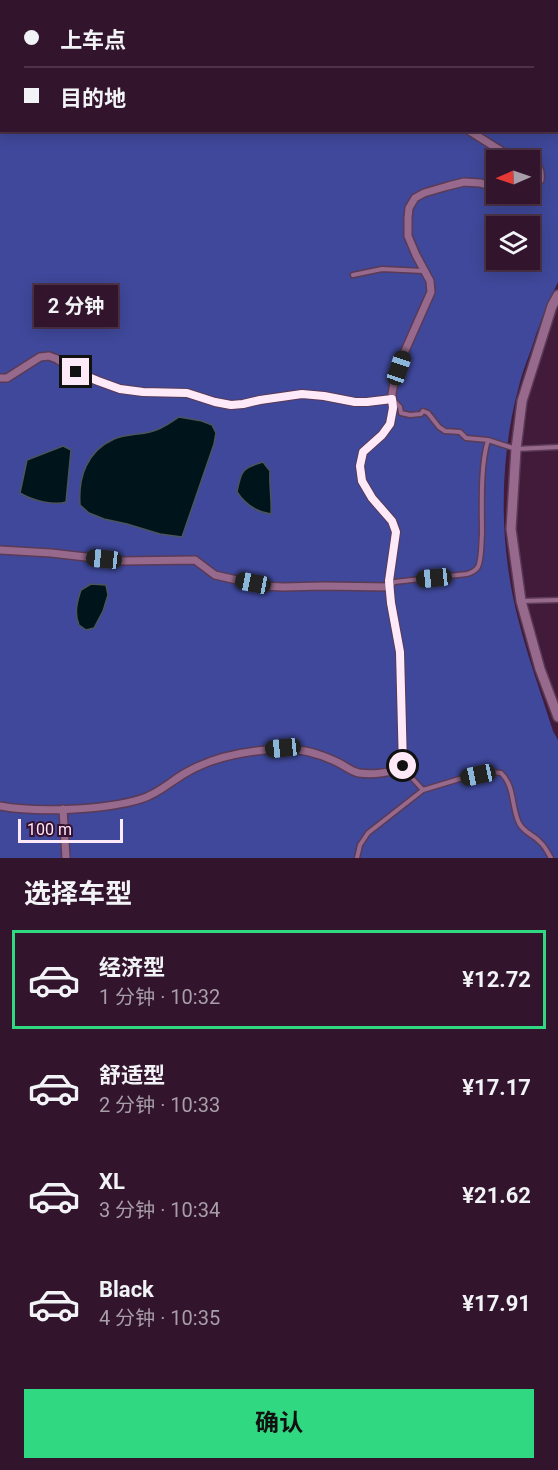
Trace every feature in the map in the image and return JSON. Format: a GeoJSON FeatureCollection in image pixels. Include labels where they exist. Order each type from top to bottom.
{"type":"FeatureCollection","features":[{"type":"Feature","properties":{"kind":"street"},"geometry":{"type":"LineString","coordinates":[[520,0],[534,0]]}},
{"type":"Feature","properties":{"kind":"street"},"geometry":{"type":"LineString","coordinates":[[471,132],[500,150]]}},
{"type":"Feature","properties":{"kind":"street"},"geometry":{"type":"LineString","coordinates":[[0,806],[63,809],[110,805],[142,799],[211,761],[237,754],[283,748],[307,750],[339,762],[357,773],[397,770],[403,766],[400,652],[389,581],[396,532],[392,521],[372,498],[362,481],[360,466],[363,452],[382,435],[390,424],[394,382],[431,292],[430,281],[408,236],[409,208],[415,198],[424,193],[464,182],[486,184]]}},
{"type":"Feature","properties":{"kind":"street"},"geometry":{"type":"LineString","coordinates":[[558,295],[552,306],[522,401],[510,529],[521,601],[540,669],[558,717]]}},
{"type":"Feature","properties":{"kind":"street"},"geometry":{"type":"LineString","coordinates":[[0,378],[7,378],[40,357],[49,356],[76,372],[120,389],[187,393],[231,405],[302,394],[355,402],[392,399]]}},
{"type":"Feature","properties":{"kind":"street"},"geometry":{"type":"LineString","coordinates":[[0,550],[121,561],[195,560],[215,575],[263,586],[390,588]]}},
{"type":"Feature","properties":{"kind":"street"},"geometry":{"type":"LineString","coordinates":[[63,809],[66,858]]}},
{"type":"Feature","properties":{"kind":"lane"},"geometry":{"type":"LineString","coordinates":[[353,275],[382,269],[425,271]]}},
{"type":"Feature","properties":{"kind":"lane"},"geometry":{"type":"LineString","coordinates":[[392,399],[404,415],[421,414],[423,411],[428,413],[445,431],[460,432],[466,438],[488,440],[516,449],[558,447]]}},
{"type":"Feature","properties":{"kind":"lane"},"geometry":{"type":"LineString","coordinates":[[390,588],[394,582],[467,574],[474,572],[478,566],[481,547],[485,450],[488,440]]}},
{"type":"Feature","properties":{"kind":"lane"},"geometry":{"type":"LineString","coordinates":[[521,601],[558,600]]}},
{"type":"Feature","properties":{"kind":"lane"},"geometry":{"type":"LineString","coordinates":[[402,767],[423,790]]}},
{"type":"Feature","properties":{"kind":"lane"},"geometry":{"type":"LineString","coordinates":[[357,858],[360,845],[369,833],[423,790],[491,772],[501,772],[506,777],[511,789],[517,820],[523,830],[541,842],[551,858]]}},
{"type":"Feature","properties":{"kind":"shaded area"},"geometry":{"type":"Polygon","coordinates":[[[0,132],[558,132],[558,282],[540,324],[519,385],[513,411],[504,478],[504,523],[511,588],[516,609],[533,670],[558,740],[558,858],[0,858],[0,132]]]}},
{"type":"Feature","properties":{"kind":"water"},"geometry":{"type":"Polygon","coordinates":[[[179,417],[212,425],[216,433],[182,537],[160,534],[104,519],[89,513],[80,505],[83,475],[97,450],[114,439],[154,431],[179,417]]]}},
{"type":"Feature","properties":{"kind":"water"},"geometry":{"type":"Polygon","coordinates":[[[63,446],[71,450],[66,502],[43,502],[20,493],[27,460],[63,446]]]}},
{"type":"Feature","properties":{"kind":"water"},"geometry":{"type":"Polygon","coordinates":[[[263,462],[270,471],[271,514],[251,507],[237,492],[244,471],[263,462]]]}},
{"type":"Feature","properties":{"kind":"water"},"geometry":{"type":"Polygon","coordinates":[[[91,584],[106,585],[108,595],[94,628],[86,630],[79,625],[77,608],[81,590],[91,584]]]}},
{"type":"Feature","properties":{"kind":"route"},"geometry":{"type":"LineString","coordinates":[[76,372],[120,389],[187,393],[231,405],[302,394],[355,402],[392,399],[390,424],[382,435],[363,452],[360,466],[362,481],[372,498],[392,521],[396,532],[389,581],[400,652],[403,766]]}}]}
